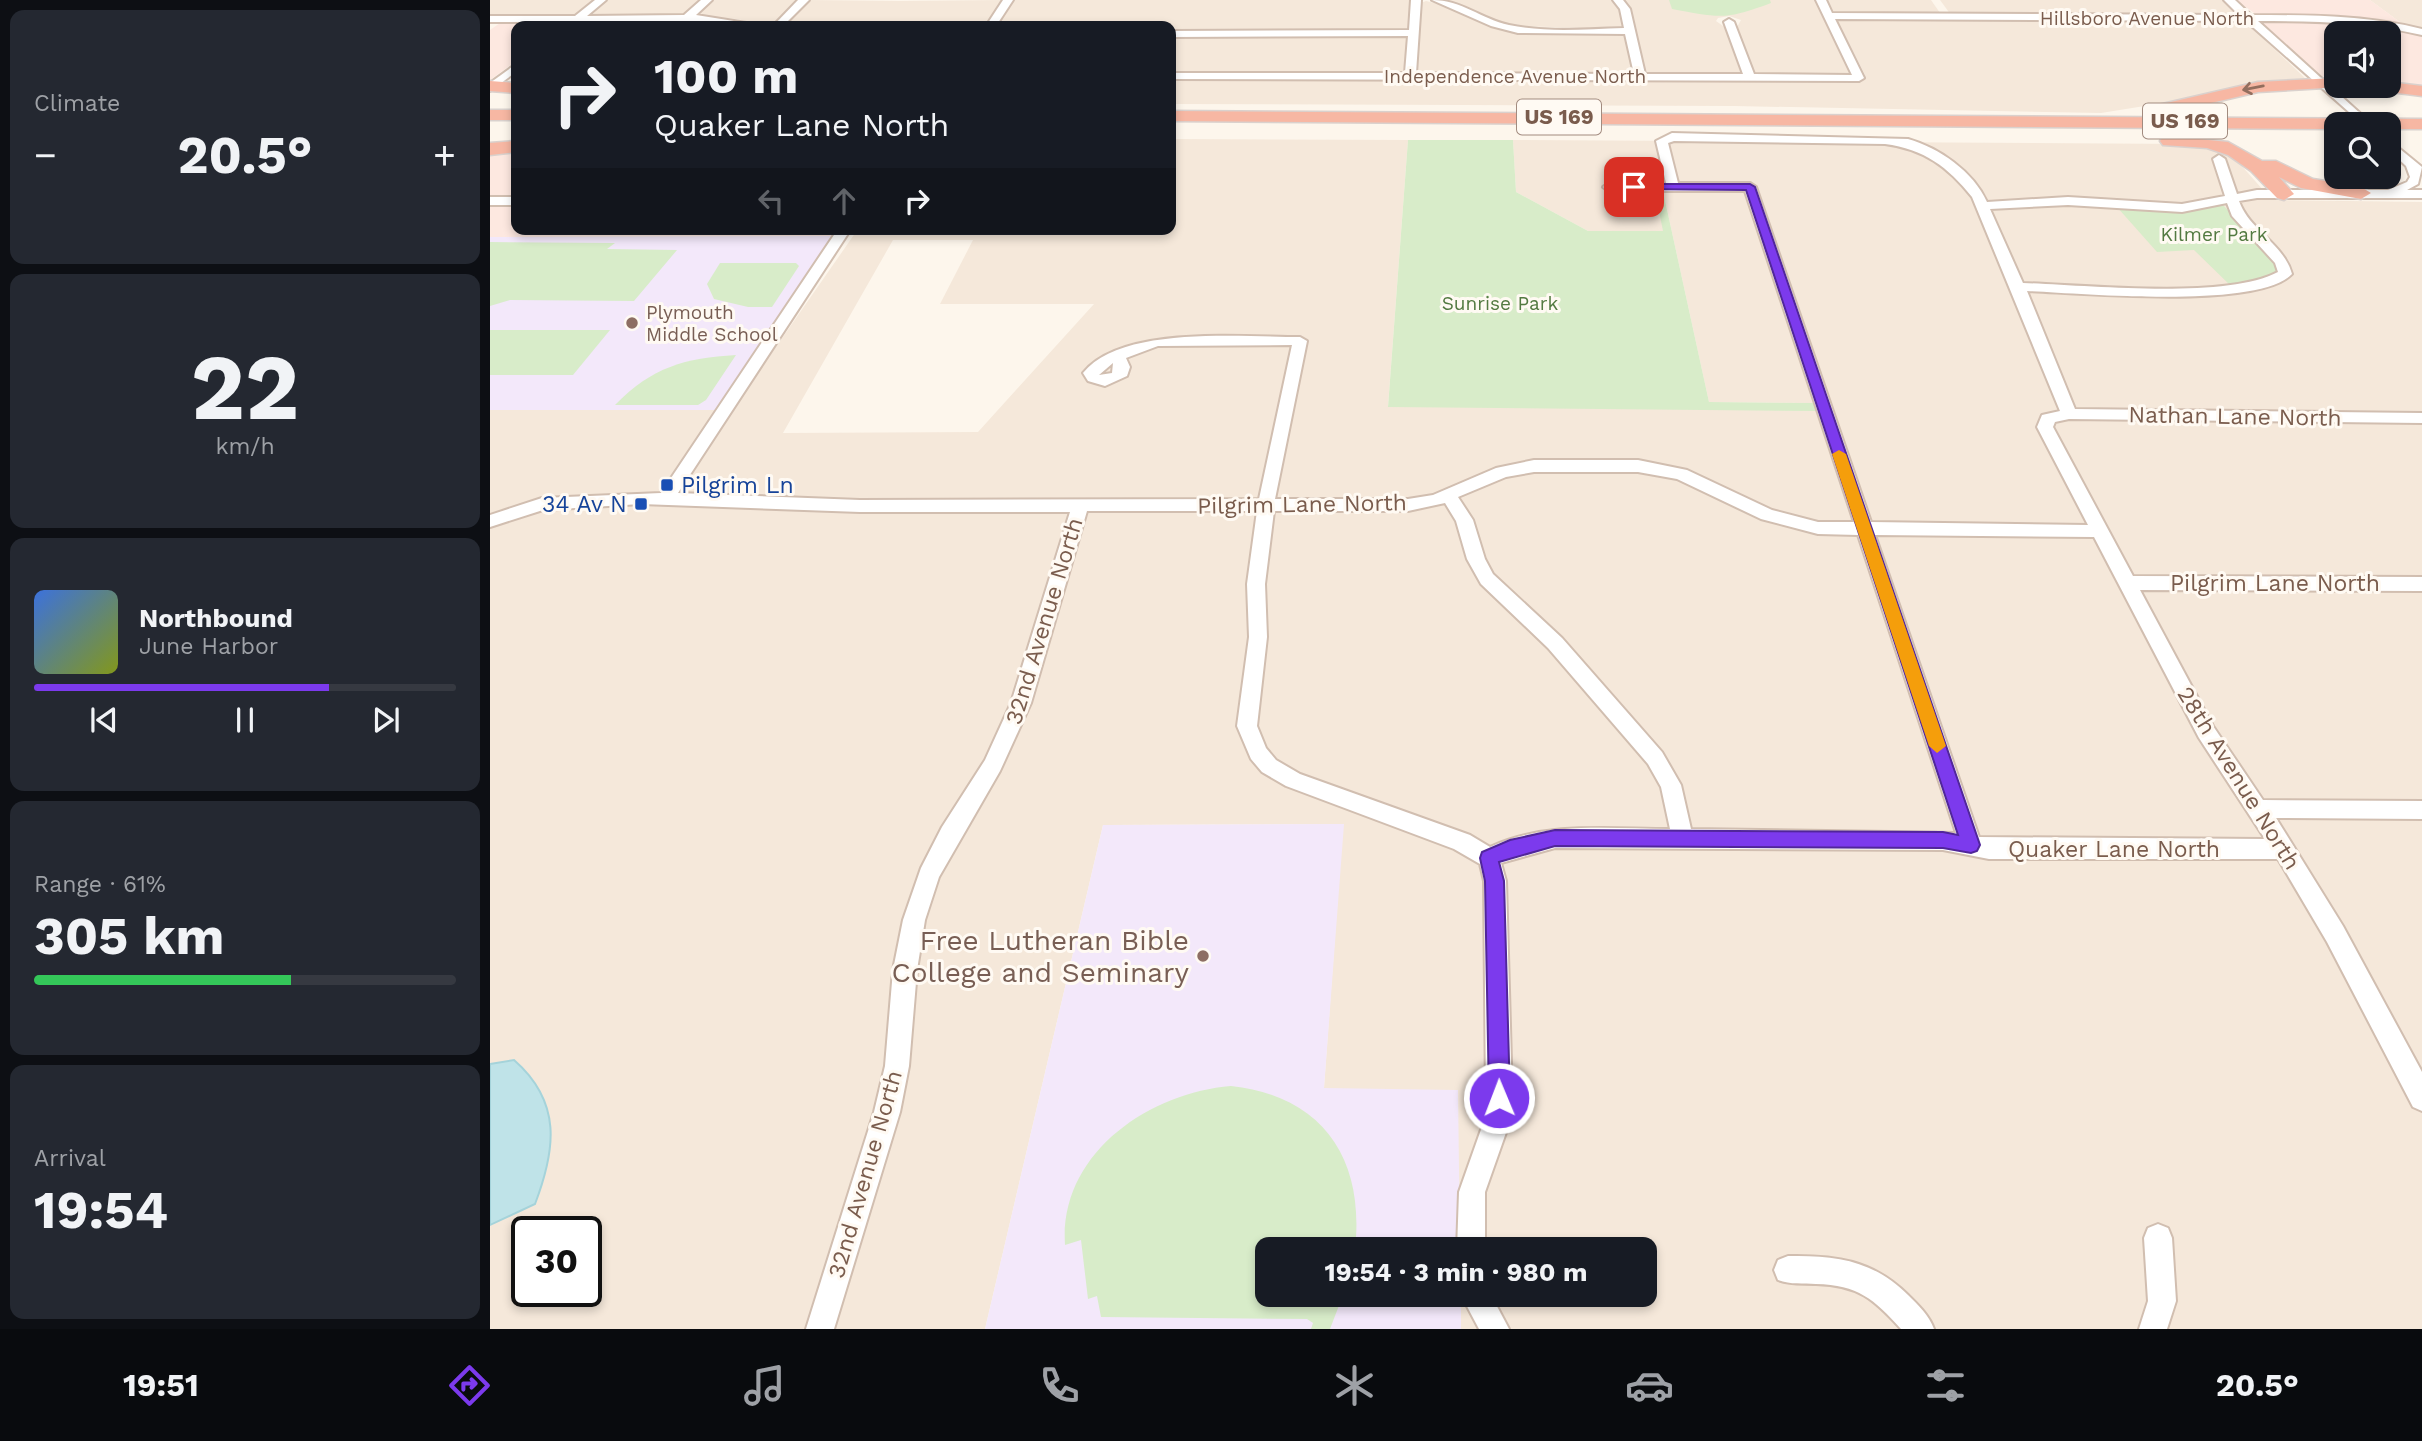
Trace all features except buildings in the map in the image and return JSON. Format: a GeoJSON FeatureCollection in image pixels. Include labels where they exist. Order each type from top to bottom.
{"type":"FeatureCollection","features":[{"type":"Feature","properties":{"kind":"highway"},"geometry":{"type":"LineString","coordinates":[[1947,120],[2138,113],[2258,87],[2324,83]]}},
{"type":"Feature","properties":{"kind":"highway"},"geometry":{"type":"LineString","coordinates":[[491,87],[511,88]]}},
{"type":"Feature","properties":{"kind":"highway"},"geometry":{"type":"LineString","coordinates":[[2401,88],[2422,90]]}},
{"type":"Feature","properties":{"kind":"highway"},"geometry":{"type":"LineString","coordinates":[[490,115],[511,115]]}},
{"type":"Feature","properties":{"kind":"highway","name":"US 169"},"geometry":{"type":"LineString","coordinates":[[1176,116],[1947,120],[2418,128]]}},
{"type":"Feature","properties":{"kind":"highway"},"geometry":{"type":"LineString","coordinates":[[490,125],[511,125]]}},
{"type":"Feature","properties":{"kind":"highway","name":"US 169"},"geometry":{"type":"LineString","coordinates":[[1176,125],[2324,132]]}},
{"type":"Feature","properties":{"kind":"highway"},"geometry":{"type":"LineString","coordinates":[[2401,134],[2418,128]]}},
{"type":"Feature","properties":{"kind":"highway"},"geometry":{"type":"LineString","coordinates":[[1843,129],[2053,139],[2206,142],[2250,157],[2290,194]]}},
{"type":"Feature","properties":{"kind":"highway"},"geometry":{"type":"LineString","coordinates":[[2290,194],[2259,154],[2262,144],[2285,136],[2324,133]]}},
{"type":"Feature","properties":{"kind":"highway"},"geometry":{"type":"LineString","coordinates":[[490,149],[511,147]]}},
{"type":"Feature","properties":{"kind":"highway"},"geometry":{"type":"LineString","coordinates":[[2269,165],[2308,184],[2369,193]]}},
{"type":"Feature","properties":{"kind":"street"},"geometry":{"type":"LineString","coordinates":[[574,21],[601,0]]}},
{"type":"Feature","properties":{"kind":"street"},"geometry":{"type":"LineString","coordinates":[[686,19],[707,0]]}},
{"type":"Feature","properties":{"kind":"street"},"geometry":{"type":"LineString","coordinates":[[783,21],[804,0]]}},
{"type":"Feature","properties":{"kind":"street"},"geometry":{"type":"LineString","coordinates":[[993,21],[1008,0]]}},
{"type":"Feature","properties":{"kind":"street"},"geometry":{"type":"LineString","coordinates":[[1410,76],[1416,0]]}},
{"type":"Feature","properties":{"kind":"street"},"geometry":{"type":"LineString","coordinates":[[1437,0],[1454,4],[1490,23],[1510,29],[1630,32]]}},
{"type":"Feature","properties":{"kind":"street"},"geometry":{"type":"LineString","coordinates":[[1618,0],[1625,9],[1640,77]]}},
{"type":"Feature","properties":{"kind":"street"},"geometry":{"type":"LineString","coordinates":[[1821,0],[1829,16]]}},
{"type":"Feature","properties":{"kind":"street"},"geometry":{"type":"LineString","coordinates":[[2229,0],[2324,79]]}},
{"type":"Feature","properties":{"kind":"street","name":"Hillsboro Avenue North"},"geometry":{"type":"LineString","coordinates":[[1829,16],[1944,13],[2357,19],[2422,32]]}},
{"type":"Feature","properties":{"kind":"street","name":"Independence Avenue North"},"geometry":{"type":"LineString","coordinates":[[1176,76],[1859,78],[1829,16]]}},
{"type":"Feature","properties":{"kind":"street"},"geometry":{"type":"LineString","coordinates":[[490,19],[737,21]]}},
{"type":"Feature","properties":{"kind":"street"},"geometry":{"type":"LineString","coordinates":[[1729,22],[1750,78]]}},
{"type":"Feature","properties":{"kind":"street"},"geometry":{"type":"LineString","coordinates":[[1176,34],[1413,33]]}},
{"type":"Feature","properties":{"kind":"street"},"geometry":{"type":"LineString","coordinates":[[491,87],[511,71]]}},
{"type":"Feature","properties":{"kind":"street"},"geometry":{"type":"LineString","coordinates":[[2341,98],[2354,112]]}},
{"type":"Feature","properties":{"kind":"street"},"geometry":{"type":"LineString","coordinates":[[1673,187],[1662,141],[1672,137],[1873,139],[1908,143],[1931,152],[1959,173],[1984,206],[2069,414]]}},
{"type":"Feature","properties":{"kind":"street"},"geometry":{"type":"LineString","coordinates":[[2369,193],[2412,184],[2417,169],[2401,151]]}},
{"type":"Feature","properties":{"kind":"street"},"geometry":{"type":"LineString","coordinates":[[2018,287],[2193,291],[2235,289],[2277,281],[2285,274],[2282,262],[2246,225],[2231,198],[2219,159]]}},
{"type":"Feature","properties":{"kind":"street"},"geometry":{"type":"LineString","coordinates":[[1609,187],[1750,187],[1971,845]]}},
{"type":"Feature","properties":{"kind":"street"},"geometry":{"type":"LineString","coordinates":[[1984,206],[2068,201],[2182,208],[2231,198],[2290,194],[2422,194]]}},
{"type":"Feature","properties":{"kind":"street"},"geometry":{"type":"LineString","coordinates":[[490,201],[511,201]]}},
{"type":"Feature","properties":{"kind":"street"},"geometry":{"type":"LineString","coordinates":[[666,498],[841,235]]}},
{"type":"Feature","properties":{"kind":"street"},"geometry":{"type":"LineString","coordinates":[[1118,356],[1156,342],[1300,341],[1292,395],[1278,436],[1266,505],[1256,584],[1258,637],[1247,726],[1258,753],[1269,766],[1293,780],[1462,842],[1489,858],[1494,881],[1499,1098],[1496,1124],[1472,1192],[1471,1237]]}},
{"type":"Feature","properties":{"kind":"street","name":"Nathan Lane North"},"geometry":{"type":"LineString","coordinates":[[2048,419],[2069,414],[2422,418]]}},
{"type":"Feature","properties":{"kind":"street","name":"28th Avenue North"},"geometry":{"type":"LineString","coordinates":[[2048,419],[2045,427],[2206,732],[2284,849],[2335,934],[2422,1098]]}},
{"type":"Feature","properties":{"kind":"street","name":"Pilgrim Lane North"},"geometry":{"type":"LineString","coordinates":[[490,521],[556,502],[666,498],[807,506],[1408,505],[1448,495],[1493,475],[1534,466],[1638,466],[1681,474],[1783,520],[1818,528],[2099,531]]}},
{"type":"Feature","properties":{"kind":"street"},"geometry":{"type":"LineString","coordinates":[[1448,495],[1464,520],[1476,559],[1487,579],[1555,643],[1655,758],[1671,785],[1682,836]]}},
{"type":"Feature","properties":{"kind":"street","name":"32nd Avenue North"},"geometry":{"type":"LineString","coordinates":[[820,1329],[887,1112],[897,1066],[905,970],[914,920],[934,864],[993,765],[1021,703],[1080,506]]}},
{"type":"Feature","properties":{"kind":"street","name":"Pilgrim Lane North"},"geometry":{"type":"LineString","coordinates":[[2127,583],[2422,584]]}},
{"type":"Feature","properties":{"kind":"street"},"geometry":{"type":"LineString","coordinates":[[2257,809],[2422,810]]}},
{"type":"Feature","properties":{"kind":"street","name":"Quaker Lane North"},"geometry":{"type":"LineString","coordinates":[[1489,858],[1510,848],[1555,838],[1682,836],[1943,840],[1989,849],[2284,849]]}},
{"type":"Feature","properties":{"kind":"street"},"geometry":{"type":"LineString","coordinates":[[2153,1329],[2162,1301],[2158,1238]]}},
{"type":"Feature","properties":{"kind":"street"},"geometry":{"type":"LineString","coordinates":[[1788,1270],[1827,1268],[1852,1272],[1872,1280],[1920,1329]]}},
{"type":"Feature","properties":{"kind":"street"},"geometry":{"type":"LineString","coordinates":[[1482,1307],[1495,1329]]}},
{"type":"Feature","properties":{"kind":"shaded area"},"geometry":{"type":"Polygon","coordinates":[[[490,0],[594,0],[571,17],[490,18],[490,0]]]}},
{"type":"Feature","properties":{"kind":"shaded area"},"geometry":{"type":"Polygon","coordinates":[[[608,0],[702,0],[685,15],[590,16],[608,0]]]}},
{"type":"Feature","properties":{"kind":"shaded area"},"geometry":{"type":"Polygon","coordinates":[[[711,0],[799,0],[780,21],[694,16],[711,0]]]}},
{"type":"Feature","properties":{"kind":"shaded area"},"geometry":{"type":"Polygon","coordinates":[[[808,0],[1003,0],[988,21],[788,21],[808,0]]]}},
{"type":"Feature","properties":{"kind":"shaded area"},"geometry":{"type":"Polygon","coordinates":[[[1013,0],[1411,0],[1408,30],[1403,32],[1176,32],[1176,21],[999,21],[1013,0]]]}},
{"type":"Feature","properties":{"kind":"shaded area"},"geometry":{"type":"Polygon","coordinates":[[[1446,0],[1612,0],[1619,4],[1625,29],[1510,26],[1446,0]]]}},
{"type":"Feature","properties":{"kind":"shaded area"},"geometry":{"type":"Polygon","coordinates":[[[1622,0],[1816,0],[1854,76],[1754,75],[1736,29],[1741,20],[1729,16],[1716,21],[1726,28],[1741,74],[1645,75],[1630,8],[1622,0]]]}},
{"type":"Feature","properties":{"kind":"shaded area"},"geometry":{"type":"Polygon","coordinates":[[[1825,0],[1931,0],[1940,13],[1837,15],[1832,13],[1825,0]]]}},
{"type":"Feature","properties":{"kind":"shaded area"},"geometry":{"type":"Polygon","coordinates":[[[1940,0],[2222,0],[2236,15],[1951,15],[1940,0]]]}},
{"type":"Feature","properties":{"kind":"shaded area"},"geometry":{"type":"Polygon","coordinates":[[[2236,0],[2370,0],[2399,21],[2350,17],[2257,15],[2236,0]]]}},
{"type":"Feature","properties":{"kind":"shaded area"},"geometry":{"type":"Polygon","coordinates":[[[2370,0],[2422,0],[2422,30],[2399,21],[2370,0]]]}},
{"type":"Feature","properties":{"kind":"shaded area"},"geometry":{"type":"Polygon","coordinates":[[[1426,1],[1459,9],[1484,23],[1506,30],[1625,34],[1634,74],[1416,72],[1421,3],[1426,1]]]}},
{"type":"Feature","properties":{"kind":"shaded area"},"geometry":{"type":"Polygon","coordinates":[[[1837,19],[2235,21],[2249,25],[2307,80],[2101,113],[1734,106],[1176,104],[1176,78],[1861,81],[1865,75],[1837,19]]]}},
{"type":"Feature","properties":{"kind":"shaded area"},"geometry":{"type":"Polygon","coordinates":[[[2357,20],[2362,21],[2324,21],[2324,77],[2263,24],[2269,21],[2357,20]]]}},
{"type":"Feature","properties":{"kind":"shaded area"},"geometry":{"type":"Polygon","coordinates":[[[503,21],[511,21],[511,65],[490,80],[490,30],[503,21]]]}},
{"type":"Feature","properties":{"kind":"shaded area"},"geometry":{"type":"Polygon","coordinates":[[[2401,29],[2422,34],[2422,88],[2401,85],[2401,29]]]}},
{"type":"Feature","properties":{"kind":"shaded area"},"geometry":{"type":"Polygon","coordinates":[[[1176,35],[1405,35],[1408,36],[1403,73],[1176,74],[1176,35]]]}},
{"type":"Feature","properties":{"kind":"shaded area"},"geometry":{"type":"Polygon","coordinates":[[[1176,139],[1408,140],[1388,406],[1813,403],[1709,402],[1663,191],[1655,191],[1664,231],[1588,231],[1516,192],[1513,140],[2188,144],[2216,148],[2232,155],[2272,200],[2422,202],[2422,1329],[1461,1329],[1461,1307],[1657,1307],[1657,1237],[1450,1237],[1324,1088],[1343,824],[1103,825],[985,1329],[490,1329],[490,410],[732,410],[854,235],[1176,235],[1176,139]],[[893,240],[783,433],[978,432],[1094,304],[940,304],[973,240],[893,240]]]}},
{"type":"Feature","properties":{"kind":"shaded area"},"geometry":{"type":"Polygon","coordinates":[[[511,150],[511,197],[490,197],[490,152],[511,150]]]}},
{"type":"Feature","properties":{"kind":"shaded area"},"geometry":{"type":"Polygon","coordinates":[[[490,204],[511,204],[511,235],[834,235],[833,236],[490,237],[490,204]]]}},
{"type":"Feature","properties":{"kind":"shaded area","name":"Plymouth Middle School"},"geometry":{"type":"Polygon","coordinates":[[[833,236],[715,410],[490,410],[490,237],[833,236]]]}},
{"type":"Feature","properties":{"kind":"shaded area","name":"Free Lutheran Bible College and Seminary"},"geometry":{"type":"Polygon","coordinates":[[[1344,824],[1324,1088],[1458,1090],[1460,1237],[1255,1237],[1255,1307],[1461,1307],[1461,1329],[985,1329],[1103,825],[1344,824]]]}},
{"type":"Feature","properties":{"kind":"green space"},"geometry":{"type":"Polygon","coordinates":[[[1669,0],[1770,0],[1771,3],[1733,15],[1713,16],[1672,9],[1669,0]]]}},
{"type":"Feature","properties":{"kind":"green space","name":"Sunrise Park"},"geometry":{"type":"Polygon","coordinates":[[[1408,140],[1513,140],[1516,192],[1588,231],[1663,231],[1655,191],[1663,191],[1709,402],[1814,403],[1816,411],[1388,407],[1408,140]]]}},
{"type":"Feature","properties":{"kind":"green space","name":"Kilmer Park"},"geometry":{"type":"Polygon","coordinates":[[[2224,206],[2277,263],[2279,269],[2276,275],[2232,287],[2194,250],[2157,252],[2117,207],[2224,206]]]}},
{"type":"Feature","properties":{"kind":"green space"},"geometry":{"type":"Polygon","coordinates":[[[490,242],[615,243],[607,249],[677,250],[634,301],[510,300],[490,306],[490,242]]]}},
{"type":"Feature","properties":{"kind":"green space"},"geometry":{"type":"Polygon","coordinates":[[[720,263],[796,263],[799,266],[772,307],[748,307],[714,299],[707,284],[720,263]]]}},
{"type":"Feature","properties":{"kind":"green space"},"geometry":{"type":"Polygon","coordinates":[[[490,330],[610,330],[573,375],[490,375],[490,330]]]}},
{"type":"Feature","properties":{"kind":"green space"},"geometry":{"type":"Polygon","coordinates":[[[736,355],[706,400],[698,405],[615,405],[642,382],[670,367],[701,359],[736,355]]]}},
{"type":"Feature","properties":{"kind":"green space"},"geometry":{"type":"Polygon","coordinates":[[[1231,1086],[1263,1092],[1291,1103],[1313,1118],[1331,1138],[1344,1161],[1353,1187],[1355,1237],[1255,1237],[1255,1307],[1338,1307],[1330,1329],[1311,1329],[1313,1323],[1307,1319],[1101,1317],[1097,1296],[1088,1299],[1081,1240],[1065,1245],[1067,1212],[1077,1183],[1093,1157],[1115,1134],[1140,1115],[1169,1101],[1200,1091],[1231,1086]]]}},
{"type":"Feature","properties":{"kind":"water"},"geometry":{"type":"Polygon","coordinates":[[[514,1060],[530,1076],[540,1092],[547,1110],[550,1145],[535,1204],[490,1225],[490,1064],[514,1060]]]}},
{"type":"Feature","properties":{"kind":"slow traffic"},"geometry":{"type":"LineString","coordinates":[[1839,454],[1937,746]]}},
{"type":"Feature","properties":{"kind":"place","name":"Plymouth Middle School"},"geometry":{"type":"Point","coordinates":[632,323]}},
{"type":"Feature","properties":{"kind":"place","name":"Pilgrim Ln"},"geometry":{"type":"Point","coordinates":[667,485]}},
{"type":"Feature","properties":{"kind":"place","name":"34 Av N"},"geometry":{"type":"Point","coordinates":[641,504]}},
{"type":"Feature","properties":{"kind":"place","name":"Free Lutheran Bible College and Seminary"},"geometry":{"type":"Point","coordinates":[1203,956]}},
{"type":"Feature","properties":{"kind":"route"},"geometry":{"type":"LineString","coordinates":[[1499,1098],[1494,881],[1489,858],[1510,848],[1555,838],[1682,836],[1943,840],[1971,845],[1750,187],[1634,187]]}}]}
